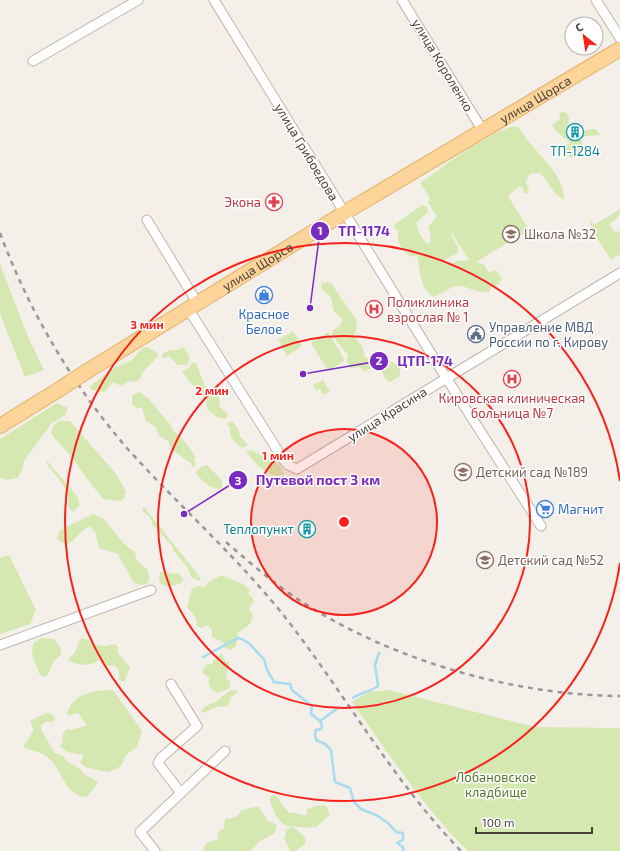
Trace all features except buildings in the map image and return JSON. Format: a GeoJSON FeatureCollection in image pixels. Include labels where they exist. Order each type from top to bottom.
{"type":"FeatureCollection","features":[{"type":"Feature","properties":{"kind":"main road","name":"улица Щорса"},"geometry":{"type":"LineString","coordinates":[[0,426],[344,213],[620,49]]}},
{"type":"Feature","properties":{"kind":"street"},"geometry":{"type":"LineString","coordinates":[[33,61],[138,0]]}},
{"type":"Feature","properties":{"kind":"street","name":"улица Грибоедова"},"geometry":{"type":"LineString","coordinates":[[214,0],[446,378],[541,526]]}},
{"type":"Feature","properties":{"kind":"street","name":"улица Короленко"},"geometry":{"type":"LineString","coordinates":[[402,0],[483,131]]}},
{"type":"Feature","properties":{"kind":"street"},"geometry":{"type":"LineString","coordinates":[[596,0],[620,38]]}},
{"type":"Feature","properties":{"kind":"street"},"geometry":{"type":"LineString","coordinates":[[147,220],[194,307]]}},
{"type":"Feature","properties":{"kind":"street","name":"улица Красина"},"geometry":{"type":"LineString","coordinates":[[194,307],[283,460],[288,466],[297,469],[620,273]]}},
{"type":"Feature","properties":{"kind":"street"},"geometry":{"type":"LineString","coordinates":[[0,646],[151,590]]}},
{"type":"Feature","properties":{"kind":"street"},"geometry":{"type":"LineString","coordinates":[[171,684],[197,726],[161,758],[158,763],[182,793]]}},
{"type":"Feature","properties":{"kind":"street"},"geometry":{"type":"LineString","coordinates":[[155,851],[140,832],[226,751]]}},
{"type":"Feature","properties":{"kind":"green space"},"geometry":{"type":"Polygon","coordinates":[[[562,111],[568,114],[569,133],[573,138],[583,131],[591,129],[598,131],[600,135],[586,136],[581,139],[584,150],[582,154],[575,158],[570,157],[564,147],[570,143],[558,133],[552,125],[560,119],[559,115],[562,111]]]}},
{"type":"Feature","properties":{"kind":"green space"},"geometry":{"type":"Polygon","coordinates":[[[510,127],[519,127],[524,136],[546,161],[559,179],[563,189],[564,199],[556,195],[539,173],[530,174],[525,182],[529,188],[527,194],[524,193],[523,188],[520,186],[508,196],[529,230],[476,262],[485,265],[489,273],[496,270],[502,278],[498,285],[490,288],[490,291],[485,292],[462,286],[455,286],[434,297],[429,294],[423,284],[417,255],[411,257],[401,246],[398,238],[398,231],[394,227],[395,224],[422,205],[427,207],[428,212],[416,223],[419,233],[427,244],[430,243],[431,235],[428,227],[435,219],[436,215],[428,203],[430,198],[420,183],[468,149],[495,133],[510,127]],[[451,232],[452,237],[458,246],[458,253],[442,261],[445,265],[457,261],[469,260],[451,232]]]}},
{"type":"Feature","properties":{"kind":"green space"},"geometry":{"type":"Polygon","coordinates":[[[620,209],[616,219],[609,224],[615,233],[620,230],[620,254],[611,260],[592,230],[589,218],[594,225],[620,209]]]}},
{"type":"Feature","properties":{"kind":"green space"},"geometry":{"type":"Polygon","coordinates":[[[0,264],[28,337],[44,370],[25,377],[0,314],[0,264]]]}},
{"type":"Feature","properties":{"kind":"green space"},"geometry":{"type":"Polygon","coordinates":[[[322,283],[331,283],[357,321],[356,332],[353,335],[362,346],[365,357],[369,359],[387,359],[400,367],[400,376],[390,382],[385,379],[380,367],[374,366],[365,372],[360,367],[351,368],[347,362],[348,355],[332,335],[333,330],[340,326],[343,319],[334,312],[331,298],[321,288],[322,283]]]}},
{"type":"Feature","properties":{"kind":"green space"},"geometry":{"type":"Polygon","coordinates":[[[293,331],[302,346],[287,356],[278,340],[293,331]]]}},
{"type":"Feature","properties":{"kind":"green space"},"geometry":{"type":"Polygon","coordinates":[[[328,332],[345,360],[328,371],[311,343],[328,332]]]}},
{"type":"Feature","properties":{"kind":"green space"},"geometry":{"type":"Polygon","coordinates":[[[148,347],[159,354],[146,368],[140,379],[135,382],[129,381],[121,386],[113,382],[104,392],[91,390],[90,386],[114,368],[132,360],[142,348],[148,347]]]}},
{"type":"Feature","properties":{"kind":"green space"},"geometry":{"type":"Polygon","coordinates":[[[184,347],[190,358],[187,365],[177,365],[169,356],[163,359],[162,354],[171,349],[174,351],[184,347]]]}},
{"type":"Feature","properties":{"kind":"green space"},"geometry":{"type":"Polygon","coordinates":[[[192,363],[196,363],[205,386],[219,397],[220,407],[228,414],[226,419],[218,418],[207,409],[206,399],[182,372],[189,368],[192,363]]]}},
{"type":"Feature","properties":{"kind":"green space"},"geometry":{"type":"Polygon","coordinates":[[[323,380],[330,392],[323,395],[320,389],[316,391],[313,385],[323,380]]]}},
{"type":"Feature","properties":{"kind":"green space"},"geometry":{"type":"Polygon","coordinates":[[[139,392],[148,398],[169,423],[174,432],[182,438],[196,457],[194,459],[196,466],[191,468],[192,464],[172,450],[168,441],[159,436],[156,427],[146,421],[142,408],[137,408],[132,405],[132,396],[139,392]]]}},
{"type":"Feature","properties":{"kind":"green space"},"geometry":{"type":"Polygon","coordinates":[[[57,403],[68,408],[65,415],[51,424],[24,461],[23,468],[18,478],[7,480],[0,477],[0,439],[57,403]]]}},
{"type":"Feature","properties":{"kind":"green space"},"geometry":{"type":"Polygon","coordinates":[[[59,421],[70,421],[117,475],[126,492],[124,499],[120,501],[103,499],[70,455],[51,433],[53,426],[59,421]]]}},
{"type":"Feature","properties":{"kind":"green space"},"geometry":{"type":"Polygon","coordinates":[[[232,421],[238,429],[240,436],[248,445],[242,448],[231,437],[231,428],[226,424],[232,421]]]}},
{"type":"Feature","properties":{"kind":"green space"},"geometry":{"type":"Polygon","coordinates":[[[251,450],[280,465],[284,474],[276,477],[258,466],[247,453],[247,451],[251,450]]]}},
{"type":"Feature","properties":{"kind":"green space"},"geometry":{"type":"Polygon","coordinates":[[[48,462],[77,496],[80,505],[74,511],[71,511],[68,506],[68,494],[46,463],[48,462]]]}},
{"type":"Feature","properties":{"kind":"green space"},"geometry":{"type":"Polygon","coordinates":[[[207,465],[222,480],[222,488],[218,489],[211,487],[195,473],[201,467],[207,465]]]}},
{"type":"Feature","properties":{"kind":"green space"},"geometry":{"type":"Polygon","coordinates":[[[144,507],[199,576],[201,579],[199,581],[191,577],[187,567],[173,550],[172,546],[153,525],[149,516],[144,513],[142,508],[144,507]]]}},
{"type":"Feature","properties":{"kind":"green space"},"geometry":{"type":"Polygon","coordinates":[[[93,514],[104,519],[124,544],[135,552],[137,561],[147,569],[150,578],[147,584],[140,585],[133,582],[118,554],[99,548],[95,532],[90,526],[83,530],[73,541],[66,545],[57,539],[60,530],[93,514]]]}},
{"type":"Feature","properties":{"kind":"green space"},"geometry":{"type":"Polygon","coordinates":[[[9,555],[36,610],[30,624],[0,634],[0,558],[9,555]]]}},
{"type":"Feature","properties":{"kind":"green space"},"geometry":{"type":"Polygon","coordinates":[[[164,571],[173,574],[178,573],[184,580],[176,585],[163,585],[160,583],[159,579],[160,573],[164,571]]]}},
{"type":"Feature","properties":{"kind":"green space"},"geometry":{"type":"Polygon","coordinates":[[[221,575],[243,584],[250,590],[248,594],[252,597],[254,602],[249,608],[253,615],[250,624],[238,633],[236,646],[230,650],[225,648],[223,642],[212,637],[212,629],[206,625],[202,628],[197,626],[194,615],[187,607],[192,588],[197,586],[204,587],[209,582],[221,575]]]}},
{"type":"Feature","properties":{"kind":"green space"},"geometry":{"type":"Polygon","coordinates":[[[41,638],[54,639],[61,649],[61,654],[54,661],[45,677],[40,675],[32,656],[33,643],[41,638]]]}},
{"type":"Feature","properties":{"kind":"green space"},"geometry":{"type":"Polygon","coordinates":[[[81,638],[90,640],[92,644],[104,646],[115,644],[118,648],[118,653],[130,668],[124,682],[119,680],[119,670],[115,666],[106,666],[99,660],[92,664],[84,665],[76,664],[68,660],[75,652],[81,638]]]}},
{"type":"Feature","properties":{"kind":"green space"},"geometry":{"type":"Polygon","coordinates":[[[222,653],[225,661],[229,662],[226,677],[230,682],[230,688],[218,693],[210,687],[209,677],[203,674],[203,669],[207,664],[212,664],[213,661],[222,653]]]}},
{"type":"Feature","properties":{"kind":"green space"},"geometry":{"type":"Polygon","coordinates":[[[113,690],[142,731],[137,747],[126,755],[121,766],[108,772],[85,767],[80,762],[84,755],[68,752],[59,746],[62,743],[63,733],[67,729],[72,730],[87,725],[78,713],[69,716],[67,713],[74,701],[82,695],[98,691],[113,690]]]}},
{"type":"Feature","properties":{"kind":"green space"},"geometry":{"type":"Polygon","coordinates":[[[232,690],[238,691],[231,698],[228,706],[217,707],[203,713],[201,711],[205,707],[232,690]]]}},
{"type":"Feature","properties":{"kind":"green space","name":"Лобановское кладбище"},"geometry":{"type":"Polygon","coordinates":[[[389,690],[535,727],[620,728],[620,851],[468,851],[421,798],[352,702],[369,692],[389,690]]]}},
{"type":"Feature","properties":{"kind":"green space"},"geometry":{"type":"Polygon","coordinates":[[[46,713],[51,714],[56,719],[52,722],[46,722],[41,725],[41,730],[55,753],[63,756],[67,761],[80,769],[85,775],[98,783],[87,797],[73,792],[68,787],[57,768],[45,755],[23,747],[34,730],[30,721],[46,713]]]}},
{"type":"Feature","properties":{"kind":"green space"},"geometry":{"type":"Polygon","coordinates":[[[274,794],[290,813],[307,815],[307,809],[320,805],[326,806],[330,815],[316,827],[287,826],[278,818],[273,809],[270,797],[274,794]]]}},
{"type":"Feature","properties":{"kind":"green space"},"geometry":{"type":"Polygon","coordinates":[[[259,807],[267,820],[277,825],[275,833],[258,842],[256,846],[249,851],[203,851],[206,843],[219,839],[217,833],[224,828],[225,819],[236,817],[242,810],[259,807]]]}},
{"type":"Feature","properties":{"kind":"green space"},"geometry":{"type":"Polygon","coordinates":[[[293,827],[305,837],[306,843],[296,851],[290,851],[284,838],[287,829],[293,827]]]}},
{"type":"Feature","properties":{"kind":"waterway"},"geometry":{"type":"LineString","coordinates":[[203,657],[238,638],[246,641],[264,659],[267,670],[274,682],[290,684],[292,690],[312,706],[311,714],[320,721],[322,726],[321,729],[316,730],[316,740],[325,744],[331,750],[335,782],[350,788],[354,802],[361,809],[378,816],[389,824],[396,832],[403,833],[403,840],[397,843],[403,847],[403,851]]}},
{"type":"Feature","properties":{"kind":"waterway"},"geometry":{"type":"LineString","coordinates":[[353,698],[378,686],[375,665],[379,653]]}},
{"type":"Feature","properties":{"kind":"waterway"},"geometry":{"type":"LineString","coordinates":[[320,721],[338,708]]}},
{"type":"Feature","properties":{"kind":"railway"},"geometry":{"type":"LineString","coordinates":[[0,233],[24,290],[38,318],[70,372],[106,423],[145,468],[263,590],[304,642],[412,794],[461,851]]}},
{"type":"Feature","properties":{"kind":"railway"},"geometry":{"type":"LineString","coordinates":[[226,542],[252,565],[299,600],[335,621],[373,640],[412,656],[453,670],[495,681],[537,689],[579,694],[620,696]]}},
{"type":"Feature","properties":{"kind":"place","name":"ТП-1284"},"geometry":{"type":"Point","coordinates":[575,132]}},
{"type":"Feature","properties":{"kind":"place","name":"Экона"},"geometry":{"type":"Point","coordinates":[274,202]}},
{"type":"Feature","properties":{"kind":"place","name":"Школа №32"},"geometry":{"type":"Point","coordinates":[511,234]}},
{"type":"Feature","properties":{"kind":"place","name":"Красное Белое"},"geometry":{"type":"Point","coordinates":[264,295]}},
{"type":"Feature","properties":{"kind":"place","name":"ТП-1174"},"geometry":{"type":"Point","coordinates":[310,308]}},
{"type":"Feature","properties":{"kind":"place","name":"Поликлиника взрослая № 1"},"geometry":{"type":"Point","coordinates":[374,309]}},
{"type":"Feature","properties":{"kind":"place","name":"Управление МВД России по г. Кирову"},"geometry":{"type":"Point","coordinates":[476,334]}},
{"type":"Feature","properties":{"kind":"place","name":"ЦТП-174"},"geometry":{"type":"Point","coordinates":[303,374]}},
{"type":"Feature","properties":{"kind":"place","name":"Кировская клиническая больница №7"},"geometry":{"type":"Point","coordinates":[512,379]}},
{"type":"Feature","properties":{"kind":"place","name":"Детский сад №189"},"geometry":{"type":"Point","coordinates":[463,472]}},
{"type":"Feature","properties":{"kind":"place","name":"Магнит"},"geometry":{"type":"Point","coordinates":[545,509]}},
{"type":"Feature","properties":{"kind":"place","name":"Путевой пост 3 км"},"geometry":{"type":"Point","coordinates":[184,514]}},
{"type":"Feature","properties":{"kind":"place","name":"Теплопункт"},"geometry":{"type":"Point","coordinates":[307,529]}},
{"type":"Feature","properties":{"kind":"place","name":"Детский сад №52"},"geometry":{"type":"Point","coordinates":[485,560]}}]}
